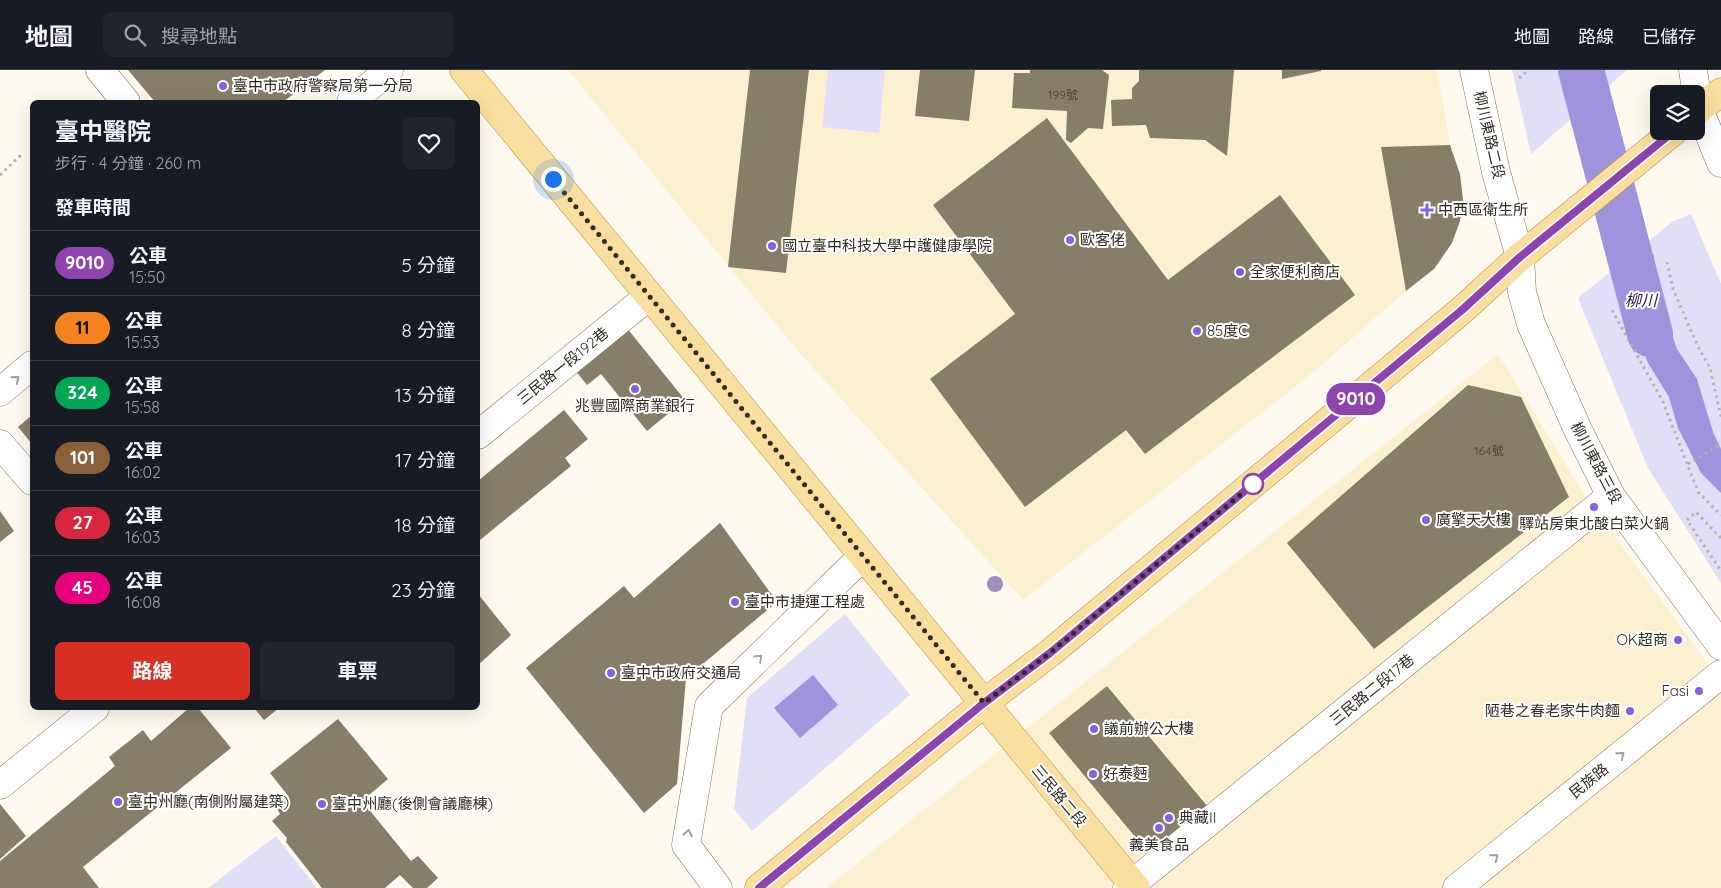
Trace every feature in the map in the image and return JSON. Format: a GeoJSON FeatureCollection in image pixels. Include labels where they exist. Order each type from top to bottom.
{"type":"FeatureCollection","features":[{"type":"Feature","properties":{"kind":"main road","name":"三民路二段"},"geometry":{"type":"LineString","coordinates":[[464,70],[984,703],[1132,887]]}},
{"type":"Feature","properties":{"kind":"main road"},"geometry":{"type":"LineString","coordinates":[[1705,105],[1721,92]]}},
{"type":"Feature","properties":{"kind":"main road"},"geometry":{"type":"LineString","coordinates":[[759,888],[984,703],[1050,653],[1462,310],[1520,257],[1573,216],[1664,140]]}},
{"type":"Feature","properties":{"kind":"street"},"geometry":{"type":"LineString","coordinates":[[100,70],[124,100]]}},
{"type":"Feature","properties":{"kind":"street"},"geometry":{"type":"LineString","coordinates":[[353,100],[389,70]]}},
{"type":"Feature","properties":{"kind":"street","name":"柳川東路二段"},"geometry":{"type":"LineString","coordinates":[[1474,70],[1496,172],[1520,257]]}},
{"type":"Feature","properties":{"kind":"street"},"geometry":{"type":"LineString","coordinates":[[1693,70],[1695,85]]}},
{"type":"Feature","properties":{"kind":"street"},"geometry":{"type":"LineString","coordinates":[[1705,126],[1721,163]]}},
{"type":"Feature","properties":{"kind":"street","name":"柳川東路三段"},"geometry":{"type":"LineString","coordinates":[[1520,257],[1522,292],[1531,324],[1578,430],[1611,496],[1721,646]]}},
{"type":"Feature","properties":{"kind":"street","name":"三民路一段192巷"},"geometry":{"type":"LineString","coordinates":[[480,433],[649,296]]}},
{"type":"Feature","properties":{"kind":"street"},"geometry":{"type":"LineString","coordinates":[[0,392],[30,367]]}},
{"type":"Feature","properties":{"kind":"street"},"geometry":{"type":"LineString","coordinates":[[0,444],[30,479]]}},
{"type":"Feature","properties":{"kind":"street","name":"三民路二段17巷"},"geometry":{"type":"LineString","coordinates":[[1132,887],[1611,496]]}},
{"type":"Feature","properties":{"kind":"street"},"geometry":{"type":"LineString","coordinates":[[718,888],[686,845],[709,706],[863,556]]}},
{"type":"Feature","properties":{"kind":"street","name":"民族路"},"geometry":{"type":"LineString","coordinates":[[1457,888],[1721,674]]}},
{"type":"Feature","properties":{"kind":"street"},"geometry":{"type":"LineString","coordinates":[[0,785],[93,710]]}},
{"type":"Feature","properties":{"kind":"path"},"geometry":{"type":"LineString","coordinates":[[1518,78],[1529,70]]}},
{"type":"Feature","properties":{"kind":"path"},"geometry":{"type":"LineString","coordinates":[[0,175],[22,154]]}},
{"type":"Feature","properties":{"kind":"path"},"geometry":{"type":"LineString","coordinates":[[1667,262],[1673,289],[1698,347],[1710,368],[1721,417]]}},
{"type":"Feature","properties":{"kind":"path"},"geometry":{"type":"LineString","coordinates":[[1612,310],[1663,402],[1698,492],[1721,515]]}},
{"type":"Feature","properties":{"kind":"path"},"geometry":{"type":"LineString","coordinates":[[1688,464],[1721,444]]}},
{"type":"Feature","properties":{"kind":"path"},"geometry":{"type":"LineString","coordinates":[[1721,538],[1696,512],[1687,520],[1721,571]]}},
{"type":"Feature","properties":{"kind":"shaded area"},"geometry":{"type":"Polygon","coordinates":[[[568,70],[1437,70],[1450,145],[1381,147],[1406,291],[1310,375],[1023,600],[797,350],[568,70]]]}},
{"type":"Feature","properties":{"kind":"shaded area"},"geometry":{"type":"Polygon","coordinates":[[[828,70],[885,70],[879,133],[822,127],[828,70]]]}},
{"type":"Feature","properties":{"kind":"shaded area"},"geometry":{"type":"Polygon","coordinates":[[[1512,70],[1627,70],[1531,154],[1512,70]]]}},
{"type":"Feature","properties":{"kind":"shaded area"},"geometry":{"type":"Polygon","coordinates":[[[1691,214],[1721,284],[1721,583],[1648,468],[1578,298],[1672,222],[1691,214]]]}},
{"type":"Feature","properties":{"kind":"shaded area"},"geometry":{"type":"Polygon","coordinates":[[[1498,354],[1584,494],[1721,682],[1721,888],[826,888],[1498,354]]]}},
{"type":"Feature","properties":{"kind":"shaded area"},"geometry":{"type":"Polygon","coordinates":[[[845,614],[910,695],[752,831],[734,809],[747,698],[845,614]]]}},
{"type":"Feature","properties":{"kind":"shaded area"},"geometry":{"type":"Polygon","coordinates":[[[276,836],[317,888],[208,888],[276,836]]]}},
{"type":"Feature","properties":{"kind":"water","name":"柳川"},"geometry":{"type":"Polygon","coordinates":[[[1654,254],[1653,281],[1677,349],[1697,379],[1713,432],[1721,449],[1721,493],[1701,473],[1678,428],[1669,397],[1648,363],[1619,289],[1654,254]]]}},
{"type":"Feature","properties":{"kind":"water"},"geometry":{"type":"Polygon","coordinates":[[[813,675],[838,705],[800,738],[774,708],[813,675]]]}},
{"type":"Feature","properties":{"kind":"building","name":"臺中市政府警察局第一分局"},"geometry":{"type":"Polygon","coordinates":[[[128,70],[325,70],[286,100],[153,100],[128,70]]]}},
{"type":"Feature","properties":{"kind":"building"},"geometry":{"type":"Polygon","coordinates":[[[750,70],[809,70],[786,273],[728,267],[750,70]]]}},
{"type":"Feature","properties":{"kind":"building"},"geometry":{"type":"Polygon","coordinates":[[[920,70],[975,70],[969,121],[915,116],[920,70]]]}},
{"type":"Feature","properties":{"kind":"building"},"geometry":{"type":"Polygon","coordinates":[[[1030,70],[1102,70],[1109,75],[1103,129],[1088,128],[1071,143],[1066,140],[1067,111],[1012,108],[1014,73],[1030,73],[1030,70]]]}},
{"type":"Feature","properties":{"kind":"building"},"geometry":{"type":"Polygon","coordinates":[[[1139,70],[1234,70],[1227,156],[1205,140],[1150,138],[1146,125],[1112,126],[1111,100],[1132,99],[1132,88],[1139,81],[1139,70]]]}},
{"type":"Feature","properties":{"kind":"building"},"geometry":{"type":"Polygon","coordinates":[[[1282,70],[1321,70],[1321,71],[1282,79],[1282,70]]]}},
{"type":"Feature","properties":{"kind":"building"},"geometry":{"type":"Polygon","coordinates":[[[1047,118],[1168,280],[1280,195],[1355,295],[1145,454],[1126,430],[1025,507],[930,379],[1015,314],[933,205],[1047,118]]]}},
{"type":"Feature","properties":{"kind":"building","name":"中西區衛生所"},"geometry":{"type":"Polygon","coordinates":[[[1450,145],[1460,174],[1463,199],[1460,221],[1452,243],[1434,269],[1406,291],[1381,147],[1450,145]]]}},
{"type":"Feature","properties":{"kind":"building"},"geometry":{"type":"Polygon","coordinates":[[[622,322],[685,400],[647,431],[601,374],[587,385],[570,364],[622,322]]]}},
{"type":"Feature","properties":{"kind":"building","name":"廣擎天大樓"},"geometry":{"type":"Polygon","coordinates":[[[1468,385],[1521,397],[1569,497],[1374,649],[1287,543],[1468,385]]]}},
{"type":"Feature","properties":{"kind":"building"},"geometry":{"type":"Polygon","coordinates":[[[564,410],[588,439],[565,458],[571,466],[480,540],[480,479],[564,410]]]}},
{"type":"Feature","properties":{"kind":"building"},"geometry":{"type":"Polygon","coordinates":[[[30,417],[30,442],[18,427],[30,417]]]}},
{"type":"Feature","properties":{"kind":"building"},"geometry":{"type":"Polygon","coordinates":[[[0,511],[14,531],[0,542],[0,511]]]}},
{"type":"Feature","properties":{"kind":"building","name":"臺中市政府交通局"},"geometry":{"type":"Polygon","coordinates":[[[720,523],[777,602],[686,678],[677,784],[644,813],[526,668],[624,586],[634,598],[720,523]]]}},
{"type":"Feature","properties":{"kind":"building"},"geometry":{"type":"Polygon","coordinates":[[[480,596],[511,635],[480,663],[480,596]]]}},
{"type":"Feature","properties":{"kind":"building"},"geometry":{"type":"Polygon","coordinates":[[[1107,686],[1208,807],[1151,856],[1049,733],[1107,686]]]}},
{"type":"Feature","properties":{"kind":"building","name":"臺中州廳(南側附屬建築)"},"geometry":{"type":"Polygon","coordinates":[[[187,710],[200,710],[231,748],[83,867],[99,888],[0,888],[0,861],[115,766],[109,757],[143,730],[151,741],[187,710]]]}},
{"type":"Feature","properties":{"kind":"building"},"geometry":{"type":"Polygon","coordinates":[[[256,710],[276,710],[264,720],[256,710]]]}},
{"type":"Feature","properties":{"kind":"building","name":"臺中州廳(後側會議廳棟)"},"geometry":{"type":"Polygon","coordinates":[[[338,719],[388,779],[362,801],[411,861],[418,856],[438,878],[427,888],[413,888],[400,875],[385,888],[322,888],[286,842],[287,838],[272,821],[280,814],[276,807],[289,797],[270,773],[338,719]]]}},
{"type":"Feature","properties":{"kind":"building"},"geometry":{"type":"Polygon","coordinates":[[[0,804],[26,836],[0,859],[0,804]]]}},
{"type":"Feature","properties":{"kind":"waterway","name":"柳川"},"geometry":{"type":"LineString","coordinates":[[1581,70],[1650,334]]}},
{"type":"Feature","properties":{"kind":"bus line","name":"9010"},"geometry":{"type":"LineString","coordinates":[[759,888],[942,736],[1050,653],[1462,310],[1520,257],[1573,216],[1664,140]]}},
{"type":"Feature","properties":{"kind":"place","name":"臺中市政府警察局第一分局"},"geometry":{"type":"Point","coordinates":[223,86]}},
{"type":"Feature","properties":{"kind":"place","name":"中西區衛生所"},"geometry":{"type":"Point","coordinates":[1427,210]}},
{"type":"Feature","properties":{"kind":"place","name":"歐客佬"},"geometry":{"type":"Point","coordinates":[1070,240]}},
{"type":"Feature","properties":{"kind":"place","name":"國立臺中科技大學中護健康學院"},"geometry":{"type":"Point","coordinates":[772,246]}},
{"type":"Feature","properties":{"kind":"place","name":"全家便利商店"},"geometry":{"type":"Point","coordinates":[1240,272]}},
{"type":"Feature","properties":{"kind":"place","name":"85度C"},"geometry":{"type":"Point","coordinates":[1197,331]}},
{"type":"Feature","properties":{"kind":"place","name":"兆豐國際商業銀行"},"geometry":{"type":"Point","coordinates":[635,389]}},
{"type":"Feature","properties":{"kind":"place","name":"驛站房東北酸白菜火鍋"},"geometry":{"type":"Point","coordinates":[1594,507]}},
{"type":"Feature","properties":{"kind":"place","name":"廣擎天大樓"},"geometry":{"type":"Point","coordinates":[1426,520]}},
{"type":"Feature","properties":{"kind":"place","name":"臺中市捷運工程處"},"geometry":{"type":"Point","coordinates":[735,602]}},
{"type":"Feature","properties":{"kind":"place","name":"OK超商"},"geometry":{"type":"Point","coordinates":[1678,640]}},
{"type":"Feature","properties":{"kind":"place","name":"臺中市政府交通局"},"geometry":{"type":"Point","coordinates":[611,673]}},
{"type":"Feature","properties":{"kind":"place","name":"Fasi"},"geometry":{"type":"Point","coordinates":[1699,691]}},
{"type":"Feature","properties":{"kind":"place","name":"陋巷之春老家牛肉麵"},"geometry":{"type":"Point","coordinates":[1630,711]}},
{"type":"Feature","properties":{"kind":"place","name":"議前辦公大樓"},"geometry":{"type":"Point","coordinates":[1094,729]}},
{"type":"Feature","properties":{"kind":"place","name":"好泰麪"},"geometry":{"type":"Point","coordinates":[1093,774]}},
{"type":"Feature","properties":{"kind":"place","name":"臺中州廳(南側附屬建築)"},"geometry":{"type":"Point","coordinates":[118,802]}},
{"type":"Feature","properties":{"kind":"place","name":"臺中州廳(後側會議廳棟)"},"geometry":{"type":"Point","coordinates":[322,804]}},
{"type":"Feature","properties":{"kind":"place","name":"典藏II"},"geometry":{"type":"Point","coordinates":[1169,818]}},
{"type":"Feature","properties":{"kind":"place","name":"義美食品"},"geometry":{"type":"Point","coordinates":[1159,828]}},
{"type":"Feature","properties":{"kind":"route"},"geometry":{"type":"LineString","coordinates":[[553,179],[984,703],[1050,653],[1253,484]]}}]}
